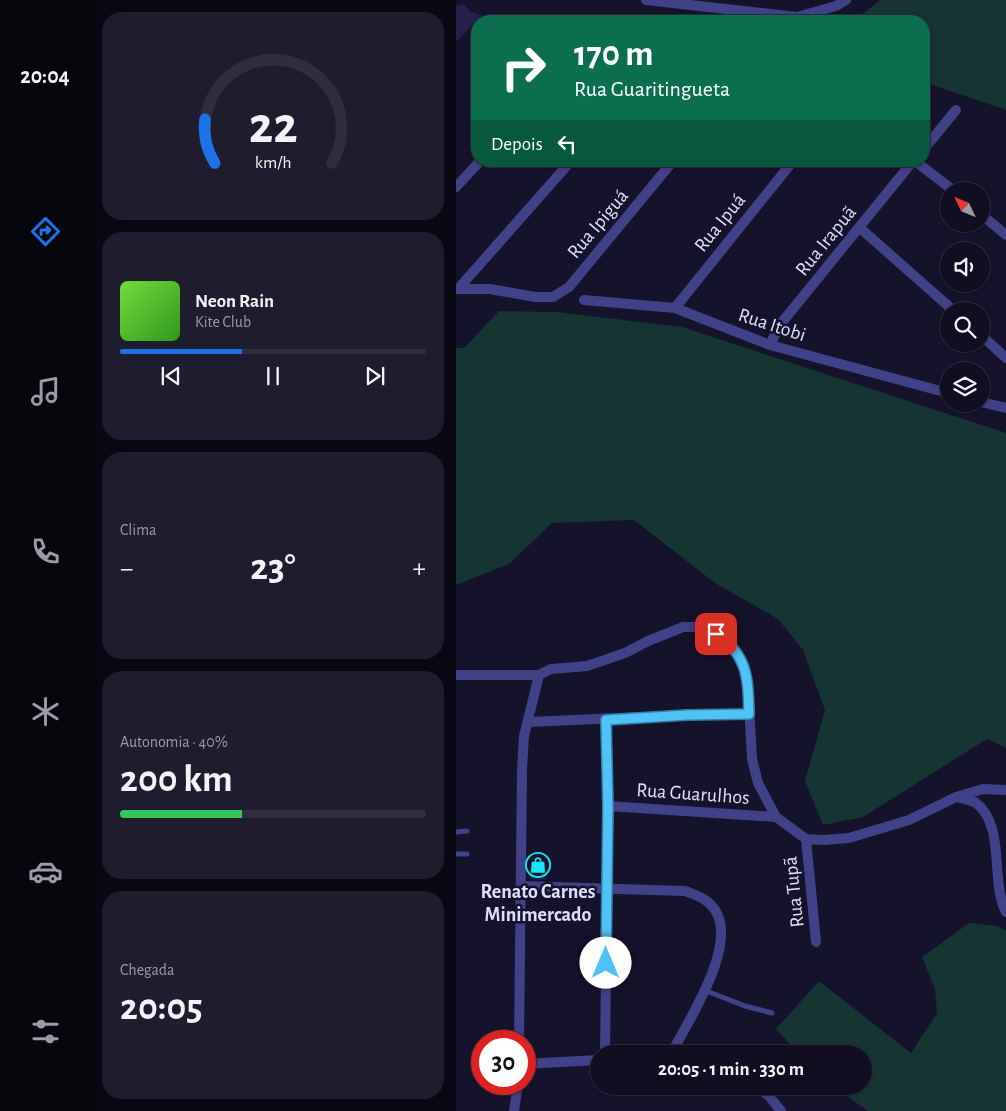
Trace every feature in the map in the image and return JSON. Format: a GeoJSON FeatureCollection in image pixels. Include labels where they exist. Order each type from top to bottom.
{"type":"FeatureCollection","features":[{"type":"Feature","properties":{"kind":"street"},"geometry":{"type":"LineString","coordinates":[[646,0],[764,15]]}},
{"type":"Feature","properties":{"kind":"street"},"geometry":{"type":"LineString","coordinates":[[808,15],[836,6],[846,0]]}},
{"type":"Feature","properties":{"kind":"street"},"geometry":{"type":"LineString","coordinates":[[930,142],[956,110]]}},
{"type":"Feature","properties":{"kind":"street"},"geometry":{"type":"LineString","coordinates":[[456,187],[474,167]]}},
{"type":"Feature","properties":{"kind":"street"},"geometry":{"type":"LineString","coordinates":[[457,289],[566,167]]}},
{"type":"Feature","properties":{"kind":"street","name":"Rua Ipiguá"},"geometry":{"type":"LineString","coordinates":[[457,289],[490,290],[535,297],[553,297],[568,286],[668,167]]}},
{"type":"Feature","properties":{"kind":"street","name":"Rua Ipuá"},"geometry":{"type":"LineString","coordinates":[[675,308],[788,167]]}},
{"type":"Feature","properties":{"kind":"street","name":"Rua Irapuã"},"geometry":{"type":"LineString","coordinates":[[770,345],[779,326],[909,167]]}},
{"type":"Feature","properties":{"kind":"street"},"geometry":{"type":"LineString","coordinates":[[922,167],[942,182]]}},
{"type":"Feature","properties":{"kind":"street"},"geometry":{"type":"LineString","coordinates":[[990,222],[1006,235]]}},
{"type":"Feature","properties":{"kind":"street"},"geometry":{"type":"LineString","coordinates":[[860,228],[944,302]]}},
{"type":"Feature","properties":{"kind":"street","name":"Rua Itobi"},"geometry":{"type":"LineString","coordinates":[[584,300],[675,308],[770,345],[940,391]]}},
{"type":"Feature","properties":{"kind":"street"},"geometry":{"type":"LineString","coordinates":[[990,343],[1006,358]]}},
{"type":"Feature","properties":{"kind":"street"},"geometry":{"type":"LineString","coordinates":[[990,404],[1006,408]]}},
{"type":"Feature","properties":{"kind":"street"},"geometry":{"type":"LineString","coordinates":[[456,675],[539,675],[551,670],[587,666],[603,662],[683,627],[700,628],[730,643],[738,653],[744,667],[748,686],[752,758],[758,783],[776,816],[806,839],[848,838],[909,820],[956,797],[983,789],[1006,790]]}},
{"type":"Feature","properties":{"kind":"street"},"geometry":{"type":"LineString","coordinates":[[519,1030],[520,805],[524,736],[529,722],[539,675]]}},
{"type":"Feature","properties":{"kind":"street"},"geometry":{"type":"LineString","coordinates":[[529,722],[749,714]]}},
{"type":"Feature","properties":{"kind":"street"},"geometry":{"type":"LineString","coordinates":[[605,1045],[608,806],[606,720]]}},
{"type":"Feature","properties":{"kind":"street"},"geometry":{"type":"LineString","coordinates":[[956,797],[975,803],[983,810],[995,831],[1000,852],[1000,893],[1006,912]]}},
{"type":"Feature","properties":{"kind":"street","name":"Rua Guarulhos"},"geometry":{"type":"LineString","coordinates":[[608,806],[776,816]]}},
{"type":"Feature","properties":{"kind":"street","name":"Rua Tupã"},"geometry":{"type":"LineString","coordinates":[[806,839],[816,942]]}},
{"type":"Feature","properties":{"kind":"street"},"geometry":{"type":"LineString","coordinates":[[520,886],[685,891],[710,903],[721,925],[721,941],[716,964],[676,1045]]}},
{"type":"Feature","properties":{"kind":"street"},"geometry":{"type":"LineString","coordinates":[[536,1063],[590,1060]]}},
{"type":"Feature","properties":{"kind":"street"},"geometry":{"type":"LineString","coordinates":[[514,1111],[516,1095]]}},
{"type":"Feature","properties":{"kind":"street"},"geometry":{"type":"LineString","coordinates":[[768,1095],[781,1111]]}},
{"type":"Feature","properties":{"kind":"lane"},"geometry":{"type":"LineString","coordinates":[[456,832],[467,831]]}},
{"type":"Feature","properties":{"kind":"lane"},"geometry":{"type":"LineString","coordinates":[[456,854],[467,854]]}},
{"type":"Feature","properties":{"kind":"lane"},"geometry":{"type":"LineString","coordinates":[[704,990],[745,1006],[772,1013]]}},
{"type":"Feature","properties":{"kind":"green space"},"geometry":{"type":"Polygon","coordinates":[[[880,0],[1006,0],[1006,110],[930,84],[930,15],[861,15],[880,0]]]}},
{"type":"Feature","properties":{"kind":"green space"},"geometry":{"type":"Polygon","coordinates":[[[499,311],[557,312],[682,327],[1006,433],[1006,748],[987,739],[863,817],[823,825],[805,781],[825,710],[803,650],[778,619],[715,583],[634,520],[552,523],[509,564],[456,585],[456,348],[464,348],[499,311]]]}},
{"type":"Feature","properties":{"kind":"green space"},"geometry":{"type":"Polygon","coordinates":[[[969,923],[997,926],[1006,931],[1006,1111],[868,1111],[846,1095],[872,1095],[872,1045],[791,1045],[776,1029],[819,981],[911,1053],[937,1013],[935,989],[922,957],[969,923]]]}},
{"type":"Feature","properties":{"kind":"building"},"geometry":{"type":"Polygon","coordinates":[[[465,5],[471,12],[482,15],[471,15],[471,26],[456,42],[456,7],[465,5]]]}},
{"type":"Feature","properties":{"kind":"building","name":"Renato Carnes Minimercado"},"geometry":{"type":"Polygon","coordinates":[[[529,857],[546,858],[547,880],[530,879],[529,857]]]}},
{"type":"Feature","properties":{"kind":"place","name":"Renato Carnes Minimercado"},"geometry":{"type":"Point","coordinates":[538,865]}},
{"type":"Feature","properties":{"kind":"route"},"geometry":{"type":"LineString","coordinates":[[606,963],[608,806],[606,720],[687,715],[749,714],[748,686],[744,667],[738,653],[730,643],[716,634]]}}]}
